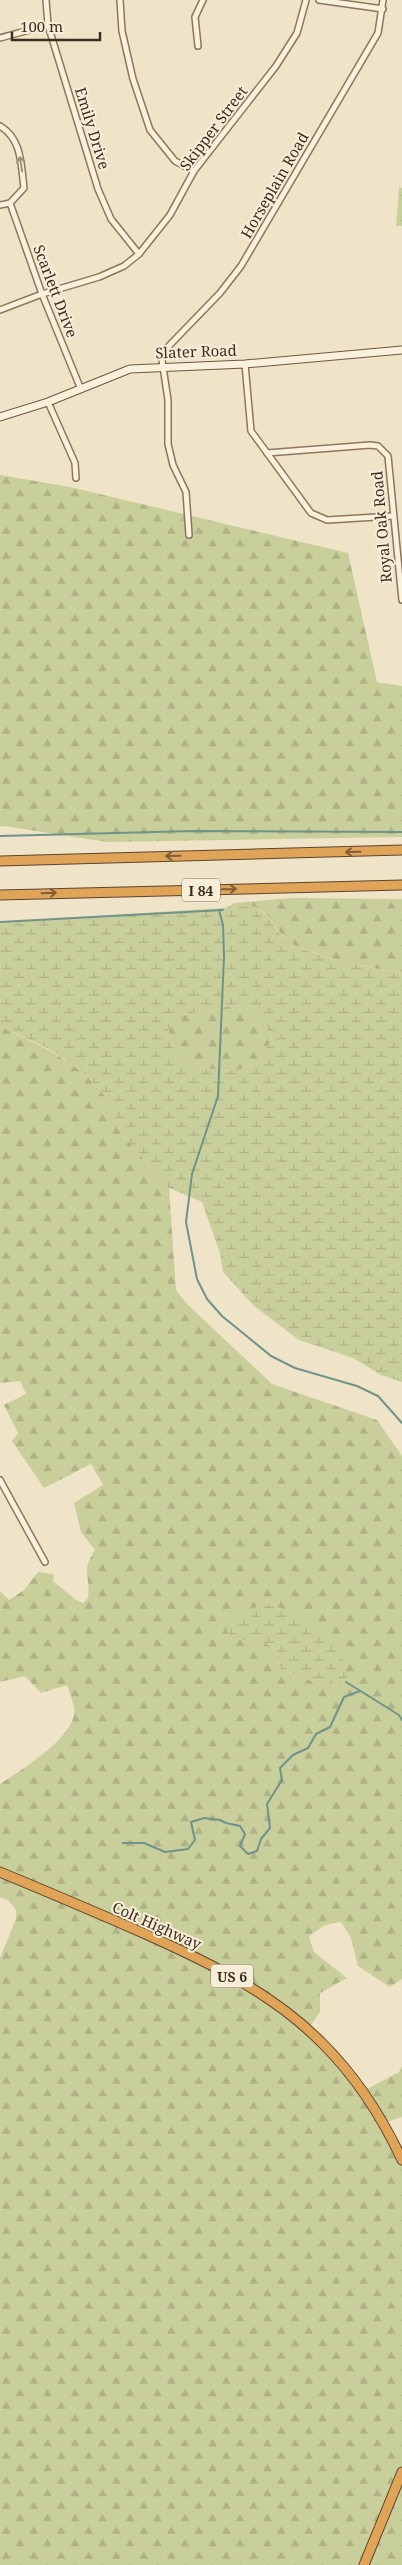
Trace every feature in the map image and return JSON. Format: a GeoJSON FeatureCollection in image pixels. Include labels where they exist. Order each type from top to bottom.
{"type":"FeatureCollection","features":[{"type":"Feature","properties":{"kind":"highway"},"geometry":{"type":"LineString","coordinates":[[0,861],[402,850]]}},
{"type":"Feature","properties":{"kind":"highway"},"geometry":{"type":"LineString","coordinates":[[0,856],[19,860]]}},
{"type":"Feature","properties":{"kind":"highway","name":"I 84"},"geometry":{"type":"LineString","coordinates":[[0,895],[402,885]]}},
{"type":"Feature","properties":{"kind":"highway","name":"Colt Highway"},"geometry":{"type":"LineString","coordinates":[[0,1872],[187,1952],[242,1981],[276,2004],[313,2034],[350,2074],[375,2108],[402,2160]]}},
{"type":"Feature","properties":{"kind":"highway"},"geometry":{"type":"LineString","coordinates":[[364,2565],[402,2472]]}},
{"type":"Feature","properties":{"kind":"main road","name":"Slater Road"},"geometry":{"type":"LineString","coordinates":[[0,417],[48,402],[130,369],[163,366],[245,364],[402,350]]}},
{"type":"Feature","properties":{"kind":"street","name":"Emily Drive"},"geometry":{"type":"LineString","coordinates":[[46,0],[48,25],[98,188],[111,219],[139,254]]}},
{"type":"Feature","properties":{"kind":"street"},"geometry":{"type":"LineString","coordinates":[[120,0],[122,31],[133,79],[150,130],[175,161],[194,171]]}},
{"type":"Feature","properties":{"kind":"street"},"geometry":{"type":"LineString","coordinates":[[198,46],[195,17],[203,0]]}},
{"type":"Feature","properties":{"kind":"street","name":"Skipper Street"},"geometry":{"type":"LineString","coordinates":[[0,310],[42,294],[99,277],[124,266],[139,254],[170,215],[194,171],[276,66],[297,33],[306,0]]}},
{"type":"Feature","properties":{"kind":"street"},"geometry":{"type":"LineString","coordinates":[[319,0],[383,9]]}},
{"type":"Feature","properties":{"kind":"street","name":"Horseplain Road"},"geometry":{"type":"LineString","coordinates":[[163,366],[162,356],[167,346],[220,293],[241,266],[378,33],[383,0]]}},
{"type":"Feature","properties":{"kind":"street"},"geometry":{"type":"LineString","coordinates":[[0,38],[48,25]]}},
{"type":"Feature","properties":{"kind":"street"},"geometry":{"type":"LineString","coordinates":[[0,126],[9,132],[16,144],[21,160],[24,188],[10,203],[0,205]]}},
{"type":"Feature","properties":{"kind":"street","name":"Scarlett Drive"},"geometry":{"type":"LineString","coordinates":[[10,203],[42,294],[80,388]]}},
{"type":"Feature","properties":{"kind":"street"},"geometry":{"type":"LineString","coordinates":[[245,364],[251,431],[311,513],[327,520],[393,516]]}},
{"type":"Feature","properties":{"kind":"street"},"geometry":{"type":"LineString","coordinates":[[163,366],[168,400],[168,444],[173,465],[186,492],[189,535]]}},
{"type":"Feature","properties":{"kind":"street"},"geometry":{"type":"LineString","coordinates":[[48,402],[75,463],[76,478]]}},
{"type":"Feature","properties":{"kind":"street","name":"Royal Oak Road"},"geometry":{"type":"LineString","coordinates":[[267,453],[378,446],[388,456],[402,600]]}},
{"type":"Feature","properties":{"kind":"street"},"geometry":{"type":"LineString","coordinates":[[0,1480],[45,1562]]}},
{"type":"Feature","properties":{"kind":"green space"},"geometry":{"type":"Polygon","coordinates":[[[399,187],[402,188],[402,226],[396,226],[399,187]]]}},
{"type":"Feature","properties":{"kind":"green space"},"geometry":{"type":"Polygon","coordinates":[[[0,475],[70,487],[348,553],[377,682],[402,686],[402,837],[107,842],[4,826],[0,827],[0,475]]]}},
{"type":"Feature","properties":{"kind":"green space"},"geometry":{"type":"Polygon","coordinates":[[[292,898],[402,899],[402,974],[333,959],[294,945],[283,936],[265,913],[259,909],[246,906],[223,910],[234,903],[292,898]]]}},
{"type":"Feature","properties":{"kind":"green space"},"geometry":{"type":"Polygon","coordinates":[[[253,906],[265,914],[282,936],[294,945],[332,958],[402,974],[402,1382],[381,1375],[353,1358],[299,1340],[254,1306],[223,1272],[220,1253],[202,1202],[169,1188],[121,1133],[109,1100],[82,1071],[49,1049],[0,1026],[0,922],[253,906]],[[238,1005],[186,1014],[168,1029],[176,1059],[192,1068],[236,1071],[258,1062],[272,1038],[259,1011],[238,1005]]]}},
{"type":"Feature","properties":{"kind":"green space"},"geometry":{"type":"Polygon","coordinates":[[[238,1005],[259,1010],[272,1038],[258,1062],[236,1071],[192,1068],[176,1059],[168,1029],[186,1014],[238,1005]]]}},
{"type":"Feature","properties":{"kind":"green space"},"geometry":{"type":"Polygon","coordinates":[[[0,1026],[49,1050],[82,1071],[109,1100],[121,1133],[169,1188],[176,1290],[186,1303],[272,1384],[377,1420],[402,1456],[402,1979],[390,1987],[358,1966],[351,1938],[341,1922],[325,1925],[309,1936],[314,1952],[347,1978],[320,1993],[320,2012],[308,2029],[363,2091],[399,2072],[402,2066],[402,2117],[384,2123],[402,2160],[402,2565],[0,2565],[0,1958],[16,1919],[16,1910],[8,1900],[0,1897],[0,1784],[34,1761],[58,1740],[73,1718],[74,1708],[67,1685],[41,1693],[25,1676],[0,1682],[0,1591],[9,1600],[24,1590],[38,1572],[54,1574],[53,1581],[76,1600],[83,1603],[88,1598],[87,1569],[95,1550],[81,1532],[74,1503],[103,1485],[91,1464],[44,1488],[12,1441],[18,1433],[4,1405],[26,1394],[20,1381],[0,1383],[0,1026]],[[262,1641],[277,1650],[281,1669],[324,1686],[346,1682],[262,1641]]]}},
{"type":"Feature","properties":{"kind":"green space"},"geometry":{"type":"Polygon","coordinates":[[[267,1604],[295,1612],[328,1640],[346,1664],[346,1682],[324,1686],[281,1669],[277,1650],[262,1641],[234,1640],[226,1630],[239,1612],[267,1604]]]}},
{"type":"Feature","properties":{"kind":"waterway"},"geometry":{"type":"LineString","coordinates":[[0,836],[193,831],[402,832]]}},
{"type":"Feature","properties":{"kind":"waterway"},"geometry":{"type":"LineString","coordinates":[[219,910],[223,925],[224,957],[218,1096],[192,1174],[186,1222],[197,1279],[207,1299],[222,1316],[271,1356],[295,1368],[357,1386],[378,1396],[402,1423]]}},
{"type":"Feature","properties":{"kind":"waterway"},"geometry":{"type":"LineString","coordinates":[[0,922],[223,910]]}},
{"type":"Feature","properties":{"kind":"waterway"},"geometry":{"type":"LineString","coordinates":[[346,1682],[399,1715],[402,1720]]}},
{"type":"Feature","properties":{"kind":"waterway"},"geometry":{"type":"LineString","coordinates":[[123,1843],[144,1843],[165,1852],[188,1849],[195,1840],[191,1822],[204,1818],[220,1820],[240,1826],[245,1834],[240,1846],[248,1854],[257,1851],[261,1839],[270,1828],[267,1804],[282,1780],[280,1768],[293,1755],[308,1748],[316,1734],[330,1727],[344,1697],[360,1691]]}}]}
